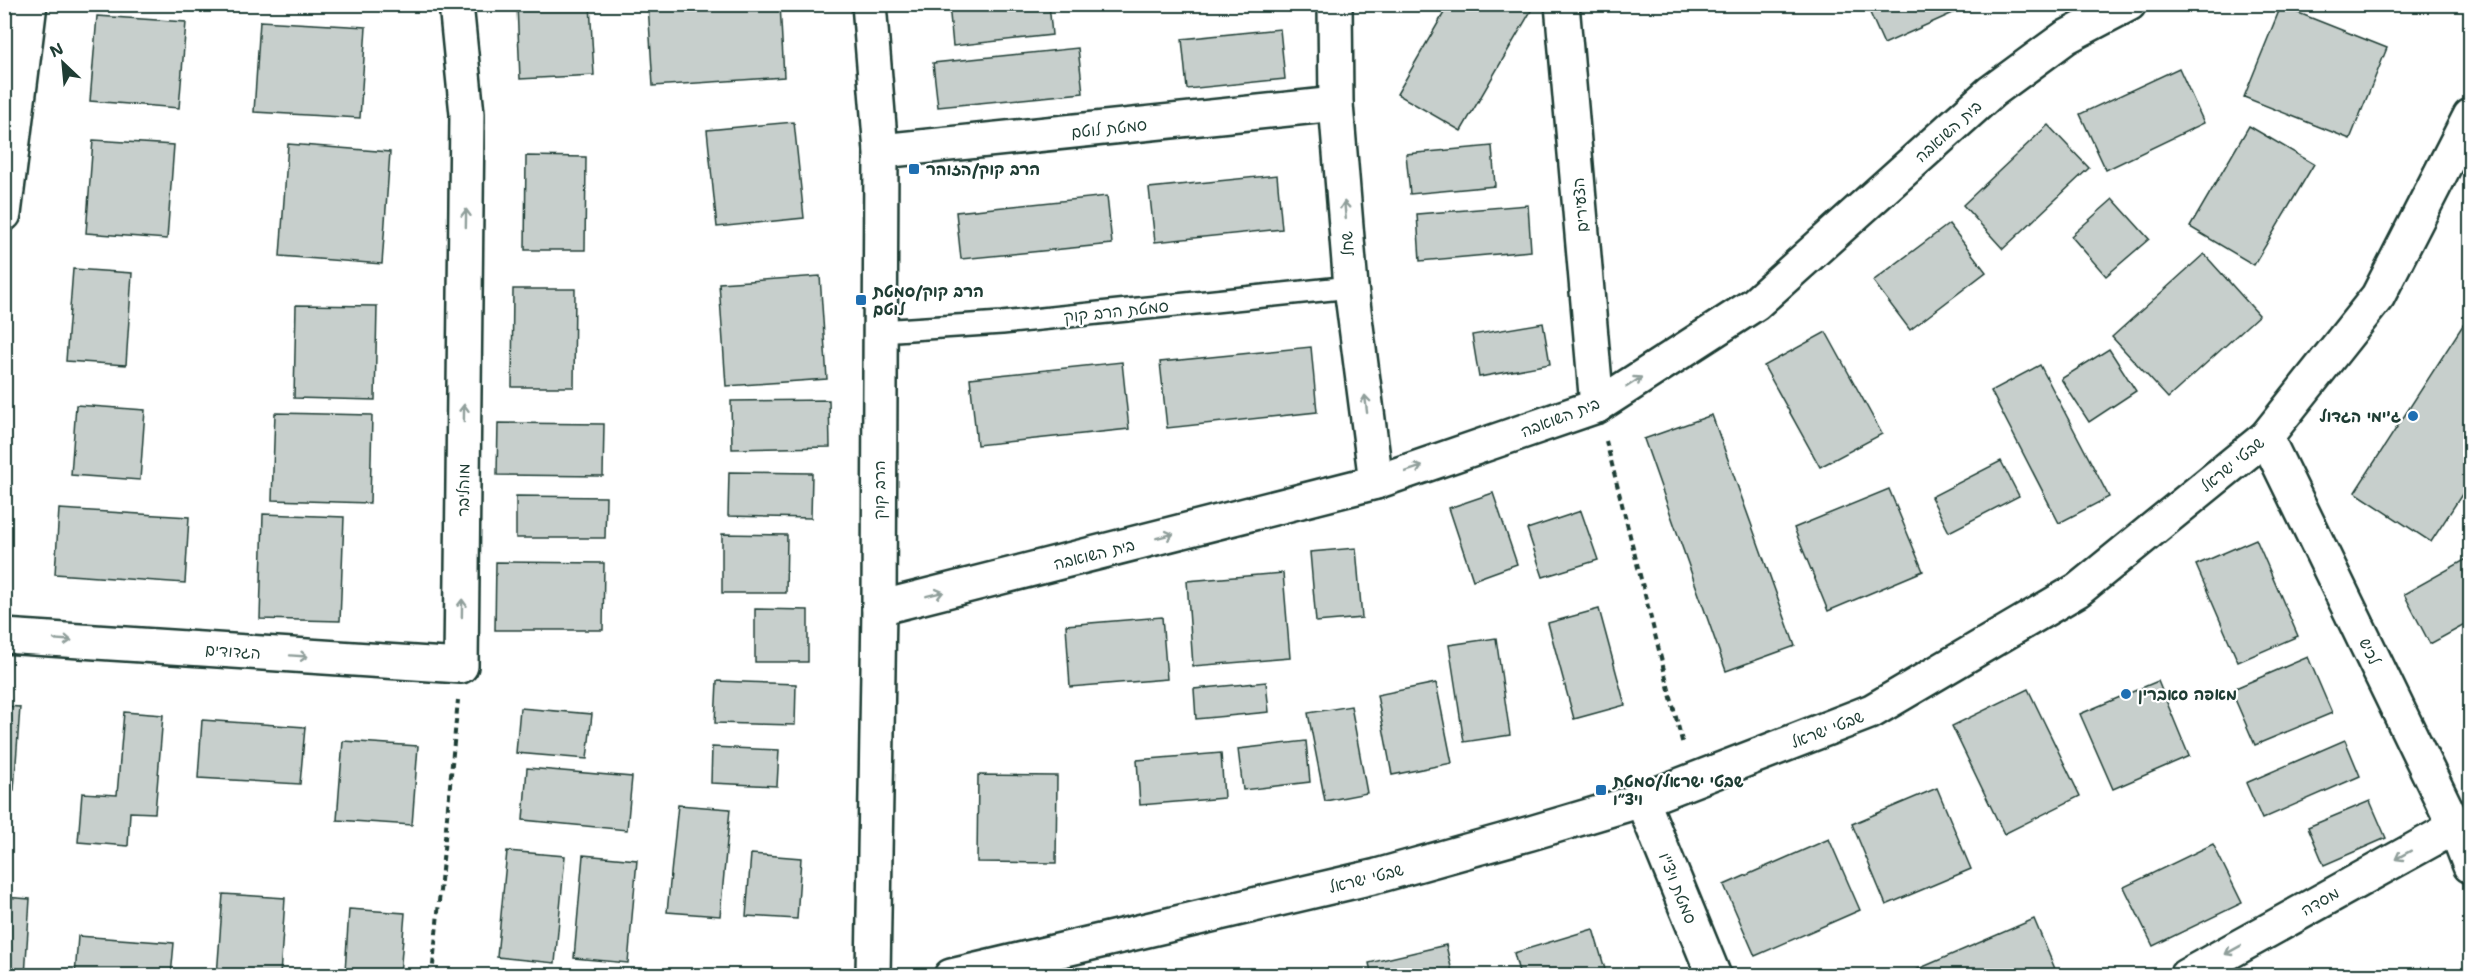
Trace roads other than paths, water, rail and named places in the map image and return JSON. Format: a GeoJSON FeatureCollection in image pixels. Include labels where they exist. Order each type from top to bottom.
{"type":"FeatureCollection","features":[{"type":"Feature","properties":{"kind":"street"},"geometry":{"type":"LineString","coordinates":[[4,214],[14,35],[30,4]]}},
{"type":"Feature","properties":{"kind":"street","name":"מוהליבר"},"geometry":{"type":"LineString","coordinates":[[456,4],[467,114],[461,666]]}},
{"type":"Feature","properties":{"kind":"street","name":"הרב קוק"},"geometry":{"type":"LineString","coordinates":[[869,4],[881,152],[879,608],[873,975]]}},
{"type":"Feature","properties":{"kind":"street","name":"שחל"},"geometry":{"type":"LineString","coordinates":[[1335,4],[1336,104],[1351,287],[1376,483]]}},
{"type":"Feature","properties":{"kind":"street","name":"הצעירים"},"geometry":{"type":"LineString","coordinates":[[1562,4],[1597,406]]}},
{"type":"Feature","properties":{"kind":"street","name":"בית השואבה"},"geometry":{"type":"LineString","coordinates":[[879,608],[1376,483],[1597,406],[1755,304],[1991,92],[2066,37],[2129,4]]}},
{"type":"Feature","properties":{"kind":"street","name":"סמטת לוטם"},"geometry":{"type":"LineString","coordinates":[[881,152],[1336,104]]}},
{"type":"Feature","properties":{"kind":"street","name":"שבטי ישראל"},"geometry":{"type":"LineString","coordinates":[[951,975],[1377,876],[1642,800],[1872,711],[2068,596],[2266,437],[2378,296],[2470,116]]}},
{"type":"Feature","properties":{"kind":"street","name":"לכיש"},"geometry":{"type":"LineString","coordinates":[[2266,437],[2454,827],[2470,866]]}},
{"type":"Feature","properties":{"kind":"street","name":"הגדודים"},"geometry":{"type":"LineString","coordinates":[[4,636],[461,666]]}},
{"type":"Feature","properties":{"kind":"street","name":"סמטת ויצ\"ו"},"geometry":{"type":"LineString","coordinates":[[1642,800],[1714,975]]}},
{"type":"Feature","properties":{"kind":"street","name":"מסדה"},"geometry":{"type":"LineString","coordinates":[[2186,975],[2454,827]]}},
{"type":"Feature","properties":{"kind":"lane","name":"סמטת הרב קוק"},"geometry":{"type":"LineString","coordinates":[[880,330],[1002,323],[1351,287]]}},
{"type":"Feature","properties":{"kind":"place","name":"הרב קוק/הזוהר"},"geometry":{"type":"Point","coordinates":[914,169]}},
{"type":"Feature","properties":{"kind":"place","name":"הרב קוק/סמטת לוטם"},"geometry":{"type":"Point","coordinates":[861,300]}},
{"type":"Feature","properties":{"kind":"place","name":"ג'ימי הגדול"},"geometry":{"type":"Point","coordinates":[2413,416]}},
{"type":"Feature","properties":{"kind":"place","name":"מאפה סאברין"},"geometry":{"type":"Point","coordinates":[2126,694]}},
{"type":"Feature","properties":{"kind":"place","name":"שבטי ישראל/סמטת ויצ״ו"},"geometry":{"type":"Point","coordinates":[1601,790]}}]}
